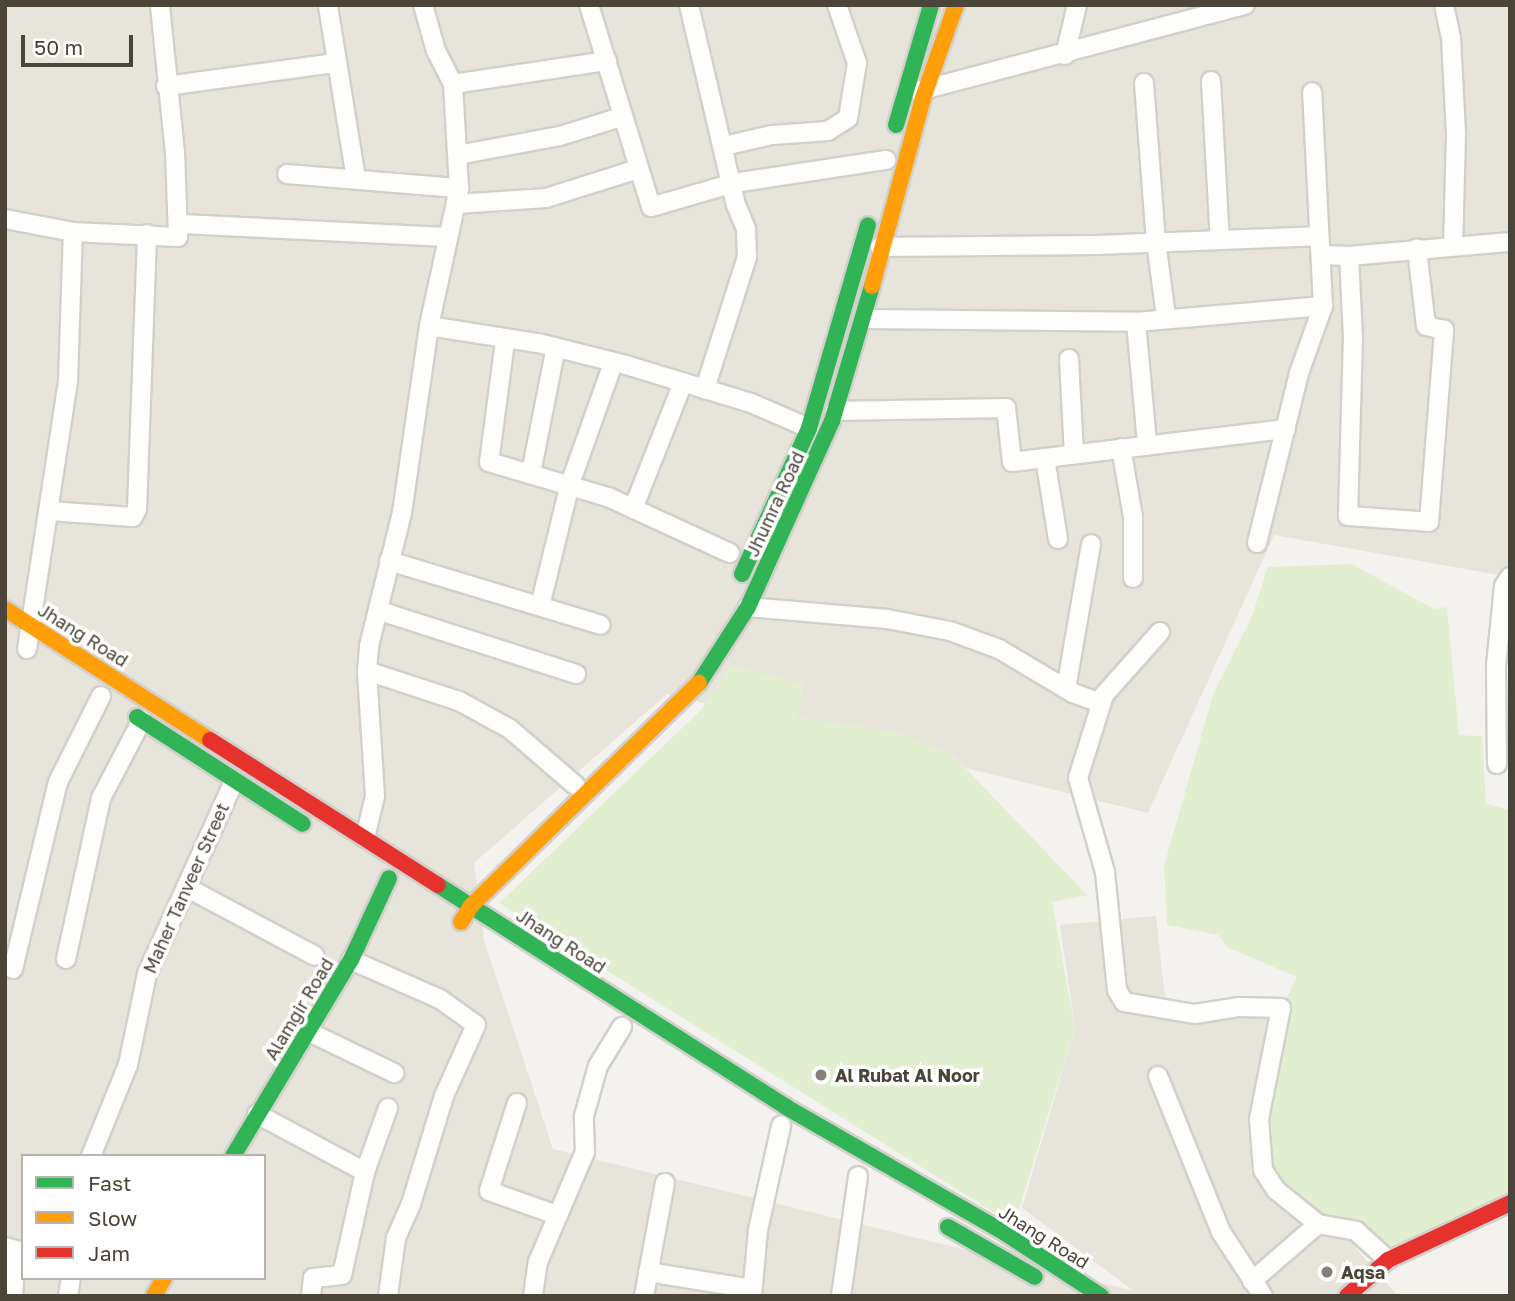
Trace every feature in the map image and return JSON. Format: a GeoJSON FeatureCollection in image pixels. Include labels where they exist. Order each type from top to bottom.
{"type":"FeatureCollection","features":[{"type":"Feature","properties":{"kind":"main road"},"geometry":{"type":"LineString","coordinates":[[884,167],[905,87],[931,5]]}},
{"type":"Feature","properties":{"kind":"main road","name":"Jhumra Road"},"geometry":{"type":"LineString","coordinates":[[454,897],[442,911],[467,925],[471,906],[694,691],[748,607],[835,411],[865,318],[880,247],[926,93],[956,5]]}},
{"type":"Feature","properties":{"kind":"main road","name":"Jhumra Road"},"geometry":{"type":"LineString","coordinates":[[736,588],[809,428],[871,214]]}},
{"type":"Feature","properties":{"kind":"main road","name":"Jhang Road"},"geometry":{"type":"LineString","coordinates":[[5,609],[786,1107],[922,1188],[1005,1233],[1101,1296]]}},
{"type":"Feature","properties":{"kind":"main road"},"geometry":{"type":"LineString","coordinates":[[506,847],[654,709],[724,613]]}},
{"type":"Feature","properties":{"kind":"main road"},"geometry":{"type":"LineString","coordinates":[[5,635],[32,652]]}},
{"type":"Feature","properties":{"kind":"main road"},"geometry":{"type":"LineString","coordinates":[[96,692],[323,836]]}},
{"type":"Feature","properties":{"kind":"main road","name":"Alamgir Road"},"geometry":{"type":"LineString","coordinates":[[234,1154],[351,960],[389,878]]}},
{"type":"Feature","properties":{"kind":"main road"},"geometry":{"type":"LineString","coordinates":[[454,897],[470,880]]}},
{"type":"Feature","properties":{"kind":"main road"},"geometry":{"type":"LineString","coordinates":[[852,1172],[880,1188]]}},
{"type":"Feature","properties":{"kind":"main road"},"geometry":{"type":"LineString","coordinates":[[913,1206],[922,1188]]}},
{"type":"Feature","properties":{"kind":"main road"},"geometry":{"type":"LineString","coordinates":[[1347,1296],[1388,1260],[1510,1203]]}},
{"type":"Feature","properties":{"kind":"main road"},"geometry":{"type":"LineString","coordinates":[[935,1219],[1047,1284]]}},
{"type":"Feature","properties":{"kind":"main road"},"geometry":{"type":"LineString","coordinates":[[154,1296],[163,1280]]}},
{"type":"Feature","properties":{"kind":"street"},"geometry":{"type":"LineString","coordinates":[[5,219],[72,232],[178,237],[181,224],[160,5]]}},
{"type":"Feature","properties":{"kind":"street"},"geometry":{"type":"LineString","coordinates":[[365,838],[375,796],[367,671],[389,561],[402,513],[429,326],[458,196],[453,84],[436,51],[423,5]]}},
{"type":"Feature","properties":{"kind":"street"},"geometry":{"type":"LineString","coordinates":[[589,5],[621,117],[651,206],[734,183],[884,167]]}},
{"type":"Feature","properties":{"kind":"street"},"geometry":{"type":"LineString","coordinates":[[689,5],[734,183],[736,205],[746,229],[747,257],[705,389]]}},
{"type":"Feature","properties":{"kind":"street"},"geometry":{"type":"LineString","coordinates":[[724,146],[772,135],[828,131],[848,118],[857,63],[837,5]]}},
{"type":"Feature","properties":{"kind":"street"},"geometry":{"type":"LineString","coordinates":[[1065,55],[1077,5]]}},
{"type":"Feature","properties":{"kind":"street"},"geometry":{"type":"LineString","coordinates":[[905,87],[926,93],[1245,5]]}},
{"type":"Feature","properties":{"kind":"street"},"geometry":{"type":"LineString","coordinates":[[1444,5],[1451,38],[1455,121],[1453,246]]}},
{"type":"Feature","properties":{"kind":"street"},"geometry":{"type":"LineString","coordinates":[[328,6],[335,63],[356,178]]}},
{"type":"Feature","properties":{"kind":"street"},"geometry":{"type":"LineString","coordinates":[[453,84],[607,61]]}},
{"type":"Feature","properties":{"kind":"street"},"geometry":{"type":"LineString","coordinates":[[166,86],[335,63]]}},
{"type":"Feature","properties":{"kind":"street"},"geometry":{"type":"LineString","coordinates":[[1211,81],[1220,240]]}},
{"type":"Feature","properties":{"kind":"street"},"geometry":{"type":"LineString","coordinates":[[1144,83],[1156,242],[1166,317]]}},
{"type":"Feature","properties":{"kind":"street"},"geometry":{"type":"LineString","coordinates":[[1257,543],[1286,429],[1323,306],[1312,92]]}},
{"type":"Feature","properties":{"kind":"street"},"geometry":{"type":"LineString","coordinates":[[458,155],[560,136],[621,117]]}},
{"type":"Feature","properties":{"kind":"street"},"geometry":{"type":"LineString","coordinates":[[287,174],[356,178],[458,196],[546,198],[638,169]]}},
{"type":"Feature","properties":{"kind":"street"},"geometry":{"type":"LineString","coordinates":[[181,224],[448,237]]}},
{"type":"Feature","properties":{"kind":"street"},"geometry":{"type":"LineString","coordinates":[[32,652],[30,625],[40,542],[50,512],[68,381],[72,232]]}},
{"type":"Feature","properties":{"kind":"street"},"geometry":{"type":"LineString","coordinates":[[880,247],[1220,240],[1316,236],[1320,232]]}},
{"type":"Feature","properties":{"kind":"street"},"geometry":{"type":"LineString","coordinates":[[50,512],[133,517],[137,509],[148,234]]}},
{"type":"Feature","properties":{"kind":"street"},"geometry":{"type":"LineString","coordinates":[[1322,255],[1349,256],[1510,242]]}},
{"type":"Feature","properties":{"kind":"street"},"geometry":{"type":"LineString","coordinates":[[1349,256],[1353,337],[1348,516],[1429,522],[1444,330],[1426,326],[1417,249]]}},
{"type":"Feature","properties":{"kind":"street"},"geometry":{"type":"LineString","coordinates":[[865,318],[1136,322],[1166,317],[1323,306]]}},
{"type":"Feature","properties":{"kind":"street"},"geometry":{"type":"LineString","coordinates":[[1136,322],[1147,444]]}},
{"type":"Feature","properties":{"kind":"street"},"geometry":{"type":"LineString","coordinates":[[429,326],[505,341],[556,347],[705,389],[809,428]]}},
{"type":"Feature","properties":{"kind":"street"},"geometry":{"type":"LineString","coordinates":[[505,341],[489,461],[570,484],[730,553]]}},
{"type":"Feature","properties":{"kind":"street"},"geometry":{"type":"LineString","coordinates":[[531,474],[556,347]]}},
{"type":"Feature","properties":{"kind":"street"},"geometry":{"type":"LineString","coordinates":[[1069,359],[1074,454]]}},
{"type":"Feature","properties":{"kind":"street"},"geometry":{"type":"LineString","coordinates":[[540,606],[570,484],[613,363]]}},
{"type":"Feature","properties":{"kind":"street"},"geometry":{"type":"LineString","coordinates":[[633,509],[683,383]]}},
{"type":"Feature","properties":{"kind":"street"},"geometry":{"type":"LineString","coordinates":[[835,411],[1006,408],[1012,463],[1147,444],[1286,429]]}},
{"type":"Feature","properties":{"kind":"street"},"geometry":{"type":"LineString","coordinates":[[1121,448],[1133,517],[1133,578]]}},
{"type":"Feature","properties":{"kind":"street"},"geometry":{"type":"LineString","coordinates":[[1045,458],[1058,539]]}},
{"type":"Feature","properties":{"kind":"street"},"geometry":{"type":"LineString","coordinates":[[1066,688],[1091,544]]}},
{"type":"Feature","properties":{"kind":"street"},"geometry":{"type":"LineString","coordinates":[[389,561],[601,625]]}},
{"type":"Feature","properties":{"kind":"street"},"geometry":{"type":"LineString","coordinates":[[1497,764],[1496,666],[1504,586],[1510,577]]}},
{"type":"Feature","properties":{"kind":"street"},"geometry":{"type":"LineString","coordinates":[[748,607],[887,619],[950,631],[999,649],[1066,688],[1101,702]]}},
{"type":"Feature","properties":{"kind":"street"},"geometry":{"type":"LineString","coordinates":[[380,611],[576,674]]}},
{"type":"Feature","properties":{"kind":"street"},"geometry":{"type":"LineString","coordinates":[[1160,632],[1101,702],[1079,778],[1105,872],[1116,990],[1124,1002],[1195,1014],[1239,1007],[1281,1008],[1259,1119],[1263,1170],[1276,1190],[1318,1224],[1356,1231],[1388,1260]]}},
{"type":"Feature","properties":{"kind":"street"},"geometry":{"type":"LineString","coordinates":[[367,671],[459,701],[510,729],[575,785]]}},
{"type":"Feature","properties":{"kind":"street"},"geometry":{"type":"LineString","coordinates":[[13,970],[58,782],[96,692]]}},
{"type":"Feature","properties":{"kind":"street"},"geometry":{"type":"LineString","coordinates":[[66,960],[101,798],[142,720]]}},
{"type":"Feature","properties":{"kind":"street","name":"Maher Tanveer Street"},"geometry":{"type":"LineString","coordinates":[[92,1154],[128,1065],[147,974],[234,781]]}},
{"type":"Feature","properties":{"kind":"street"},"geometry":{"type":"LineString","coordinates":[[186,887],[315,956]]}},
{"type":"Feature","properties":{"kind":"street"},"geometry":{"type":"LineString","coordinates":[[351,960],[440,999],[476,1025],[444,1096],[411,1204],[396,1238],[388,1296]]}},
{"type":"Feature","properties":{"kind":"street"},"geometry":{"type":"LineString","coordinates":[[533,1296],[538,1262],[585,1152],[584,1116],[598,1066],[622,1027]]}},
{"type":"Feature","properties":{"kind":"street"},"geometry":{"type":"LineString","coordinates":[[307,1031],[394,1073]]}},
{"type":"Feature","properties":{"kind":"street"},"geometry":{"type":"LineString","coordinates":[[1158,1076],[1221,1232],[1257,1288],[1318,1224]]}},
{"type":"Feature","properties":{"kind":"street"},"geometry":{"type":"LineString","coordinates":[[517,1103],[489,1191],[557,1215]]}},
{"type":"Feature","properties":{"kind":"street"},"geometry":{"type":"LineString","coordinates":[[312,1296],[313,1278],[342,1275],[365,1172],[387,1108]]}},
{"type":"Feature","properties":{"kind":"street"},"geometry":{"type":"LineString","coordinates":[[257,1114],[365,1172]]}},
{"type":"Feature","properties":{"kind":"street"},"geometry":{"type":"LineString","coordinates":[[648,1272],[752,1292],[758,1230],[781,1126]]}},
{"type":"Feature","properties":{"kind":"street"},"geometry":{"type":"LineString","coordinates":[[841,1296],[852,1172]]}},
{"type":"Feature","properties":{"kind":"street"},"geometry":{"type":"LineString","coordinates":[[645,1296],[665,1183]]}},
{"type":"Feature","properties":{"kind":"street"},"geometry":{"type":"LineString","coordinates":[[5,1247],[16,1250],[13,1296]]}},
{"type":"Feature","properties":{"kind":"shaded area"},"geometry":{"type":"Polygon","coordinates":[[[5,5],[1510,5],[1510,577],[1274,535],[1148,813],[667,694],[474,863],[484,941],[553,1149],[1134,1291],[1022,1208],[1075,1028],[1060,925],[1156,916],[1166,1007],[1273,1007],[1269,1149],[1398,1296],[5,1296],[5,5]]]}},
{"type":"Feature","properties":{"kind":"green space"},"geometry":{"type":"Polygon","coordinates":[[[1352,564],[1434,609],[1447,607],[1459,735],[1482,736],[1486,804],[1510,810],[1510,1214],[1388,1260],[1356,1231],[1318,1224],[1276,1190],[1260,1143],[1281,1008],[1297,977],[1227,947],[1218,935],[1167,925],[1164,866],[1213,695],[1252,616],[1268,567],[1352,564]]]}},
{"type":"Feature","properties":{"kind":"green space"},"geometry":{"type":"Polygon","coordinates":[[[731,664],[803,684],[798,717],[895,732],[953,755],[1087,895],[1052,902],[1075,1028],[1014,1225],[499,903],[701,710],[731,664]]]}},
{"type":"Feature","properties":{"kind":"traffic: fast"},"geometry":{"type":"LineString","coordinates":[[896,125],[931,5]]}},
{"type":"Feature","properties":{"kind":"traffic: fast"},"geometry":{"type":"LineString","coordinates":[[742,574],[809,428],[868,225]]}},
{"type":"Feature","properties":{"kind":"traffic: fast"},"geometry":{"type":"LineString","coordinates":[[699,683],[748,607],[832,421],[872,286]]}},
{"type":"Feature","properties":{"kind":"traffic: fast"},"geometry":{"type":"LineString","coordinates":[[137,717],[303,824]]}},
{"type":"Feature","properties":{"kind":"traffic: fast"},"geometry":{"type":"LineString","coordinates":[[234,1154],[351,960],[389,878]]}},
{"type":"Feature","properties":{"kind":"traffic: fast"},"geometry":{"type":"LineString","coordinates":[[438,885],[786,1107],[1005,1233],[1101,1296]]}},
{"type":"Feature","properties":{"kind":"traffic: fast"},"geometry":{"type":"LineString","coordinates":[[948,1227],[1035,1277]]}},
{"type":"Feature","properties":{"kind":"traffic: slow"},"geometry":{"type":"LineString","coordinates":[[872,286],[923,98],[956,5]]}},
{"type":"Feature","properties":{"kind":"traffic: slow"},"geometry":{"type":"LineString","coordinates":[[5,609],[210,740]]}},
{"type":"Feature","properties":{"kind":"traffic: slow"},"geometry":{"type":"LineString","coordinates":[[461,922],[471,906],[699,683]]}},
{"type":"Feature","properties":{"kind":"traffic: slow"},"geometry":{"type":"LineString","coordinates":[[154,1296],[163,1280]]}},
{"type":"Feature","properties":{"kind":"traffic: jam"},"geometry":{"type":"LineString","coordinates":[[210,740],[438,885]]}},
{"type":"Feature","properties":{"kind":"traffic: jam"},"geometry":{"type":"LineString","coordinates":[[1347,1296],[1388,1260],[1510,1203]]}},
{"type":"Feature","properties":{"kind":"place","name":"Al Rubat Al Noor"},"geometry":{"type":"Point","coordinates":[821,1075]}},
{"type":"Feature","properties":{"kind":"place","name":"Aqsa"},"geometry":{"type":"Point","coordinates":[1327,1272]}}]}
